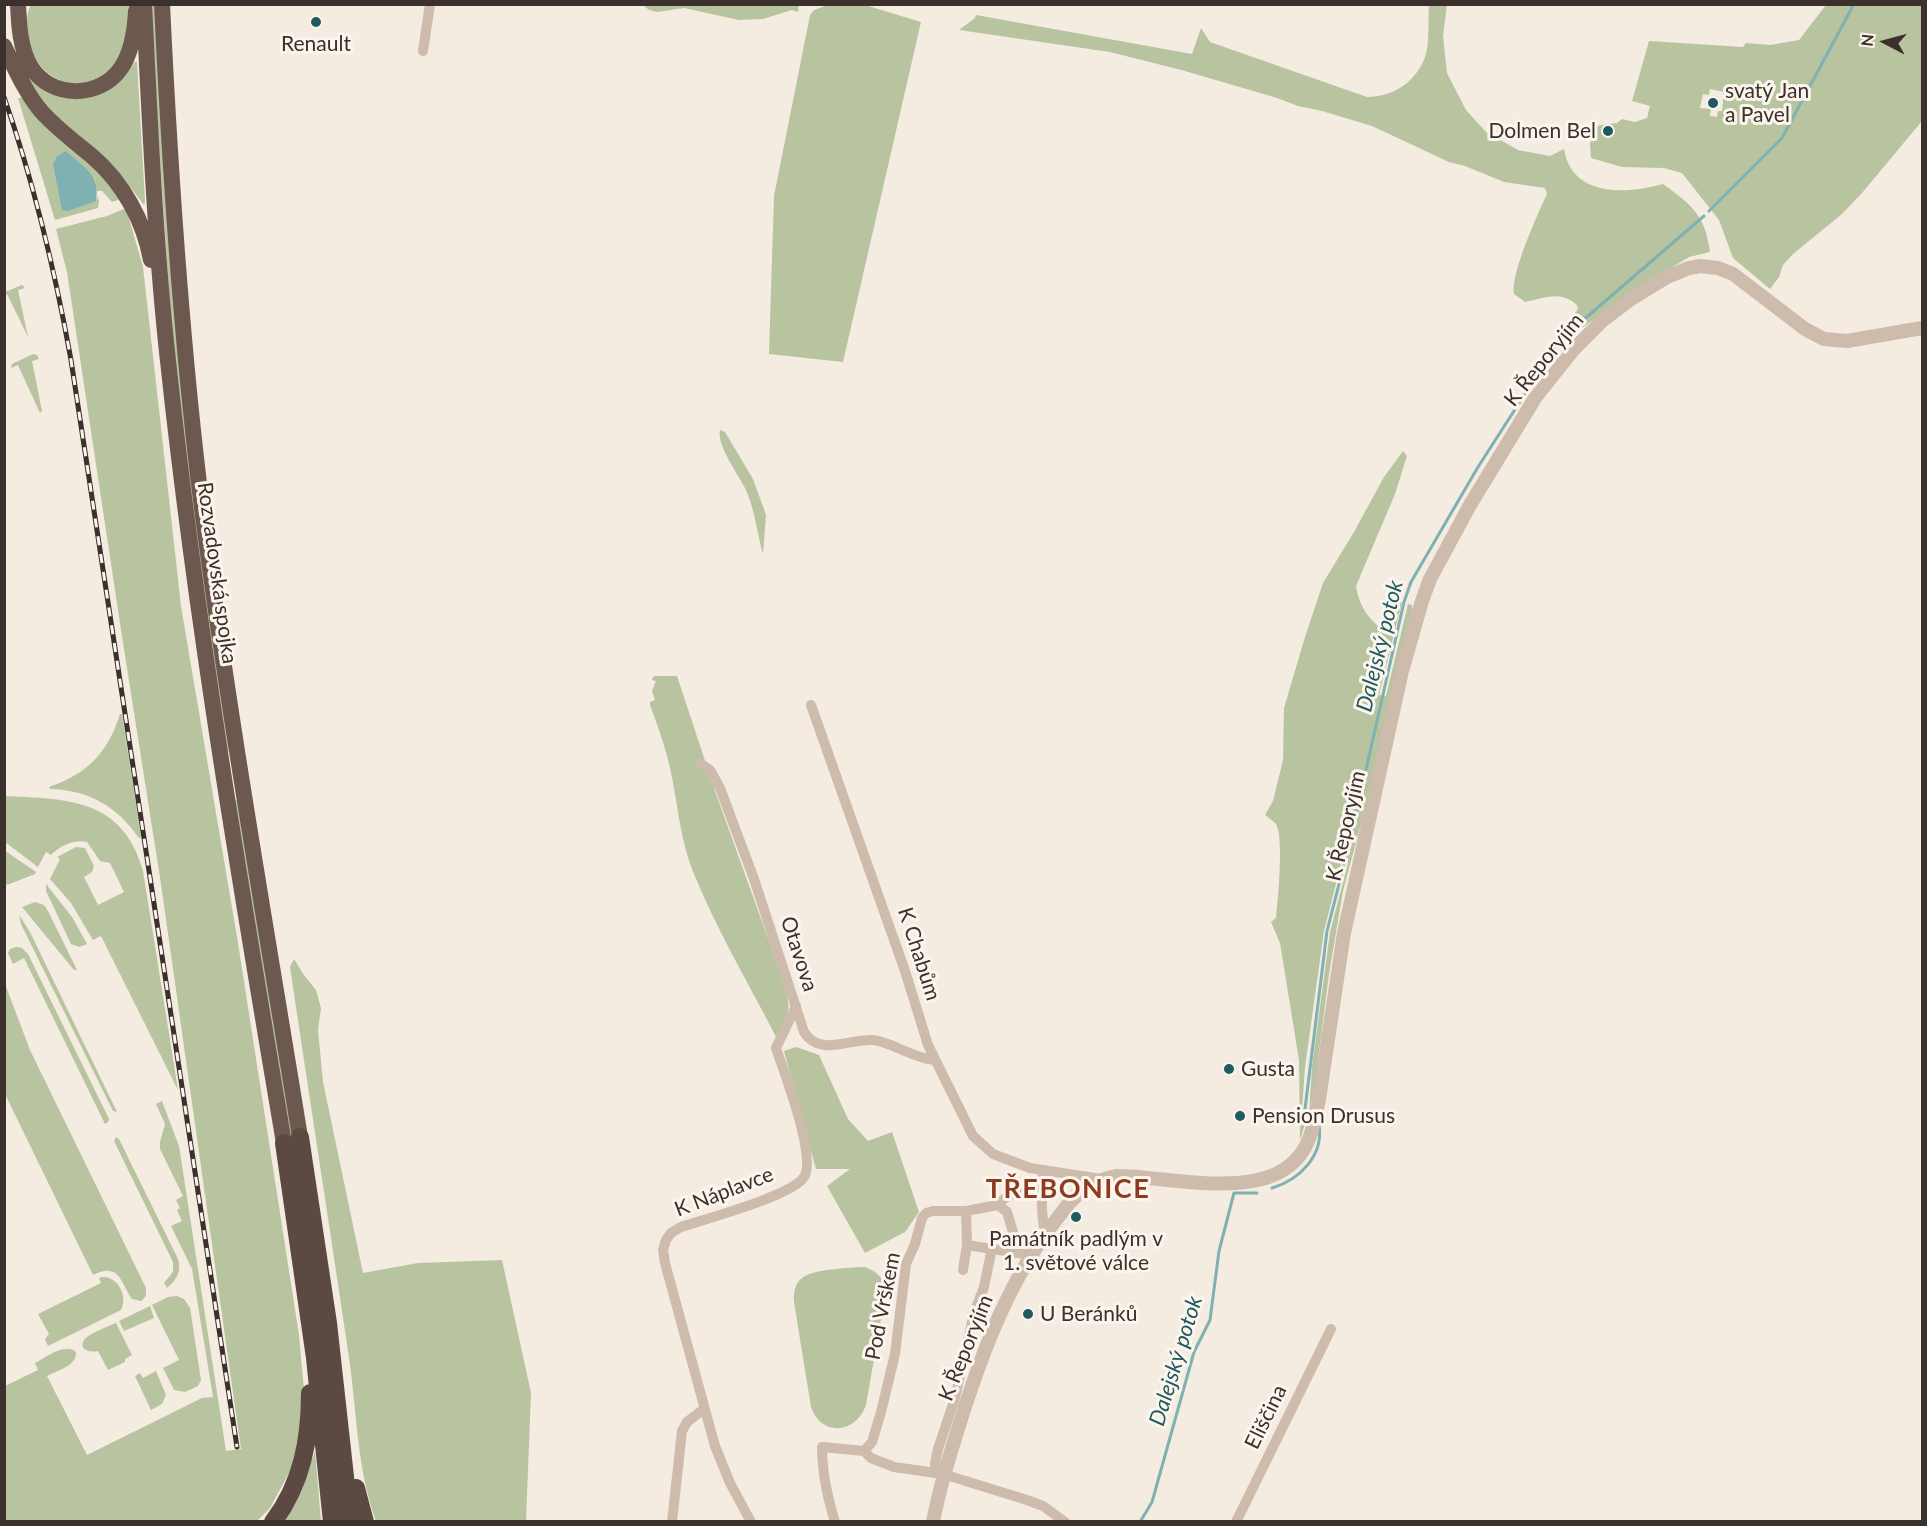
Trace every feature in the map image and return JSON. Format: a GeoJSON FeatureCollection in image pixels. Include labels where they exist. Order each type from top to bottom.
{"type":"FeatureCollection","features":[{"type":"Feature","properties":{"kind":"highway"},"geometry":{"type":"LineString","coordinates":[[7,4],[10,37],[17,72]]}},
{"type":"Feature","properties":{"kind":"highway"},"geometry":{"type":"LineString","coordinates":[[18,4],[22,39],[31,66],[49,84],[73,92],[98,87],[120,69],[133,38],[136,4]]}},
{"type":"Feature","properties":{"kind":"highway","name":"Rozvadovská spojka"},"geometry":{"type":"LineString","coordinates":[[144,4],[151,141],[168,358],[187,528],[219,751],[292,1140]]}},
{"type":"Feature","properties":{"kind":"highway","name":"Rozvadovská spojka"},"geometry":{"type":"LineString","coordinates":[[162,4],[177,252],[202,507],[292,1140]]}},
{"type":"Feature","properties":{"kind":"highway"},"geometry":{"type":"LineString","coordinates":[[4,46],[41,111],[107,170],[136,214],[149,249],[168,358]]}},
{"type":"Feature","properties":{"kind":"highway"},"geometry":{"type":"LineString","coordinates":[[292,1140],[333,1521]]}},
{"type":"Feature","properties":{"kind":"highway"},"geometry":{"type":"LineString","coordinates":[[292,1140],[338,1401],[365,1521]]}},
{"type":"Feature","properties":{"kind":"highway"},"geometry":{"type":"LineString","coordinates":[[273,1521],[286,1503],[294,1486],[305,1452],[310,1407],[311,1325]]}},
{"type":"Feature","properties":{"kind":"highway"},"geometry":{"type":"LineString","coordinates":[[338,1401],[351,1521]]}},
{"type":"Feature","properties":{"kind":"street"},"geometry":{"type":"LineString","coordinates":[[423,51],[430,4]]}},
{"type":"Feature","properties":{"kind":"street","name":"K Řeporyjím"},"geometry":{"type":"LineString","coordinates":[[933,1521],[940,1473],[979,1364],[1025,1254],[1071,1201],[1101,1179],[1128,1176],[1248,1183],[1276,1175],[1290,1167],[1302,1154],[1319,1099],[1344,933],[1402,671],[1422,601],[1430,579],[1470,505],[1536,398],[1574,349],[1602,321],[1631,299],[1667,278],[1689,268],[1700,266],[1718,268],[1733,274],[1805,329],[1824,339],[1846,341],[1923,328]]}},
{"type":"Feature","properties":{"kind":"street","name":"K Chabům"},"geometry":{"type":"LineString","coordinates":[[811,705],[934,1060],[973,1136],[993,1154],[1030,1168],[1101,1179]]}},
{"type":"Feature","properties":{"kind":"street","name":"Otavova"},"geometry":{"type":"LineString","coordinates":[[700,763],[710,770],[720,789],[754,879],[804,1032],[813,1043],[822,1046],[876,1041],[918,1058],[934,1060]]}},
{"type":"Feature","properties":{"kind":"street","name":"K Náplavce"},"geometry":{"type":"LineString","coordinates":[[751,1521],[730,1483],[715,1446],[676,1307],[663,1250],[671,1233],[681,1227],[759,1202],[799,1182],[805,1176],[807,1152],[793,1097],[776,1048],[796,1006]]}},
{"type":"Feature","properties":{"kind":"street"},"geometry":{"type":"LineString","coordinates":[[1043,1170],[1041,1189],[1045,1233]]}},
{"type":"Feature","properties":{"kind":"street","name":"Pod Vrškem"},"geometry":{"type":"LineString","coordinates":[[864,1451],[872,1442],[881,1412],[895,1353],[906,1264],[915,1244],[922,1218],[926,1213],[933,1211],[966,1211],[998,1205],[1016,1192],[1041,1189]]}},
{"type":"Feature","properties":{"kind":"street"},"geometry":{"type":"LineString","coordinates":[[998,1205],[1007,1212],[1025,1254]]}},
{"type":"Feature","properties":{"kind":"street"},"geometry":{"type":"LineString","coordinates":[[963,1270],[967,1245],[966,1211]]}},
{"type":"Feature","properties":{"kind":"street"},"geometry":{"type":"LineString","coordinates":[[967,1245],[1025,1254]]}},
{"type":"Feature","properties":{"kind":"street","name":"K Řeporyjím"},"geometry":{"type":"LineString","coordinates":[[940,1473],[935,1462],[938,1449],[955,1398],[974,1313],[984,1287],[992,1248]]}},
{"type":"Feature","properties":{"kind":"street","name":"Eliščina"},"geometry":{"type":"LineString","coordinates":[[1236,1521],[1331,1329]]}},
{"type":"Feature","properties":{"kind":"street"},"geometry":{"type":"LineString","coordinates":[[672,1521],[682,1431],[687,1422],[704,1409]]}},
{"type":"Feature","properties":{"kind":"street"},"geometry":{"type":"LineString","coordinates":[[835,1521],[825,1489],[822,1447],[864,1451],[871,1458],[894,1467],[940,1473],[1027,1500],[1042,1506],[1061,1520]]}},
{"type":"Feature","properties":{"kind":"green space"},"geometry":{"type":"Polygon","coordinates":[[[831,4],[865,5],[921,22],[843,362],[769,354],[774,196],[810,15],[814,10],[831,4]]]}},
{"type":"Feature","properties":{"kind":"green space"},"geometry":{"type":"Polygon","coordinates":[[[31,5],[131,5],[130,28],[124,50],[113,67],[99,78],[84,83],[68,83],[54,77],[41,66],[32,51],[27,21],[31,5]]]}},
{"type":"Feature","properties":{"kind":"green space"},"geometry":{"type":"Polygon","coordinates":[[[150,5],[155,5],[230,751],[226,752],[191,512],[171,324],[150,5]]]}},
{"type":"Feature","properties":{"kind":"green space"},"geometry":{"type":"Polygon","coordinates":[[[643,5],[799,5],[798,12],[792,10],[763,19],[739,20],[684,8],[657,12],[643,5]]]}},
{"type":"Feature","properties":{"kind":"green space"},"geometry":{"type":"Polygon","coordinates":[[[1429,5],[1447,5],[1443,36],[1447,73],[1466,110],[1486,132],[1518,150],[1550,156],[1564,149],[1569,165],[1578,177],[1603,189],[1633,190],[1663,184],[1696,212],[1705,229],[1710,252],[1689,257],[1622,298],[1540,360],[1578,309],[1571,300],[1558,296],[1525,302],[1514,294],[1516,273],[1547,194],[1545,188],[1504,182],[1449,162],[1372,126],[1185,71],[1110,52],[959,30],[976,15],[1192,54],[1201,28],[1210,42],[1367,97],[1394,91],[1410,81],[1416,74],[1427,52],[1429,5]]]}},
{"type":"Feature","properties":{"kind":"green space"},"geometry":{"type":"Polygon","coordinates":[[[1826,5],[1922,5],[1922,121],[1842,214],[1783,265],[1779,277],[1770,289],[1733,258],[1719,220],[1682,173],[1664,168],[1622,167],[1591,158],[1590,144],[1595,126],[1617,123],[1622,119],[1635,122],[1647,118],[1650,106],[1632,101],[1649,41],[1743,47],[1746,43],[1770,45],[1799,40],[1826,5]],[[1710,89],[1709,95],[1703,94],[1700,108],[1711,109],[1710,116],[1717,117],[1718,111],[1722,111],[1724,92],[1710,89]]]}},
{"type":"Feature","properties":{"kind":"green space"},"geometry":{"type":"Polygon","coordinates":[[[13,19],[47,91],[126,74],[134,62],[137,62],[144,205],[120,174],[54,116],[28,80],[13,19]]]}},
{"type":"Feature","properties":{"kind":"green space"},"geometry":{"type":"Polygon","coordinates":[[[18,98],[24,98],[102,173],[119,198],[118,200],[112,202],[102,191],[97,191],[94,177],[96,202],[97,196],[99,201],[98,208],[55,220],[18,98]]]}},
{"type":"Feature","properties":{"kind":"green space"},"geometry":{"type":"Polygon","coordinates":[[[126,208],[143,267],[181,606],[238,943],[299,1335],[305,1401],[295,1462],[270,1508],[257,1521],[5,1522],[5,1386],[38,1370],[35,1363],[62,1350],[72,1349],[76,1352],[70,1364],[47,1376],[87,1455],[202,1398],[213,1397],[192,1269],[171,1226],[182,1221],[176,1200],[183,1196],[160,1149],[165,1124],[156,1104],[162,1101],[179,1146],[226,1451],[241,1449],[161,884],[67,272],[56,229],[107,216],[126,208]]]}},
{"type":"Feature","properties":{"kind":"green space"},"geometry":{"type":"Polygon","coordinates":[[[22,285],[25,288],[18,290],[28,337],[7,294],[5,295],[5,292],[22,285]]]}},
{"type":"Feature","properties":{"kind":"green space"},"geometry":{"type":"Polygon","coordinates":[[[33,354],[39,359],[32,361],[42,411],[40,413],[18,365],[11,368],[12,364],[33,354]]]}},
{"type":"Feature","properties":{"kind":"green space"},"geometry":{"type":"Polygon","coordinates":[[[720,430],[725,432],[753,479],[766,515],[763,554],[749,498],[721,444],[720,430]]]}},
{"type":"Feature","properties":{"kind":"green space"},"geometry":{"type":"Polygon","coordinates":[[[1403,451],[1407,456],[1395,494],[1356,586],[1367,614],[1377,625],[1390,633],[1398,601],[1402,602],[1379,695],[1386,696],[1408,604],[1412,605],[1412,612],[1343,891],[1309,1113],[1312,1067],[1330,932],[1348,863],[1342,860],[1324,931],[1305,1067],[1302,1109],[1307,1118],[1300,1140],[1299,1060],[1280,943],[1271,922],[1276,918],[1280,842],[1276,824],[1265,815],[1273,801],[1283,760],[1284,708],[1323,583],[1384,477],[1403,451]]]}},
{"type":"Feature","properties":{"kind":"green space"},"geometry":{"type":"Polygon","coordinates":[[[654,676],[677,676],[715,791],[783,980],[788,1010],[776,1037],[711,912],[689,859],[670,767],[650,705],[650,702],[655,700],[652,691],[656,681],[652,680],[654,676]]]}},
{"type":"Feature","properties":{"kind":"green space"},"geometry":{"type":"Polygon","coordinates":[[[122,714],[141,837],[139,838],[121,817],[100,802],[77,793],[49,787],[74,776],[94,760],[109,740],[122,714]]]}},
{"type":"Feature","properties":{"kind":"green space"},"geometry":{"type":"Polygon","coordinates":[[[4,796],[49,799],[90,807],[107,816],[122,829],[134,847],[143,871],[178,1090],[101,936],[93,940],[71,903],[50,879],[60,859],[57,857],[76,847],[85,848],[94,866],[92,872],[84,877],[98,905],[124,892],[110,863],[100,861],[87,842],[72,842],[51,855],[46,852],[38,867],[5,842],[4,796]]]}},
{"type":"Feature","properties":{"kind":"green space"},"geometry":{"type":"Polygon","coordinates":[[[234,800],[237,800],[298,1170],[295,1171],[234,800]]]}},
{"type":"Feature","properties":{"kind":"green space"},"geometry":{"type":"Polygon","coordinates":[[[4,850],[36,872],[35,874],[7,885],[4,850]]]}},
{"type":"Feature","properties":{"kind":"green space"},"geometry":{"type":"Polygon","coordinates":[[[46,884],[72,917],[87,944],[79,947],[71,944],[46,891],[46,884]]]}},
{"type":"Feature","properties":{"kind":"green space"},"geometry":{"type":"Polygon","coordinates":[[[35,902],[44,905],[48,911],[77,970],[74,970],[22,907],[35,902]]]}},
{"type":"Feature","properties":{"kind":"green space"},"geometry":{"type":"Polygon","coordinates":[[[19,915],[30,932],[117,1112],[113,1111],[21,924],[19,915]]]}},
{"type":"Feature","properties":{"kind":"green space"},"geometry":{"type":"Polygon","coordinates":[[[22,948],[28,954],[109,1119],[105,1124],[24,958],[13,964],[8,953],[10,949],[22,948]]]}},
{"type":"Feature","properties":{"kind":"green space"},"geometry":{"type":"Polygon","coordinates":[[[294,959],[316,990],[321,1008],[318,1030],[323,1082],[363,1273],[418,1263],[502,1260],[531,1393],[526,1521],[376,1521],[364,1479],[348,1351],[290,967],[294,959]]]}},
{"type":"Feature","properties":{"kind":"green space"},"geometry":{"type":"Polygon","coordinates":[[[4,981],[30,1050],[146,1288],[146,1296],[141,1301],[132,1299],[114,1272],[93,1275],[5,1094],[4,981]]]}},
{"type":"Feature","properties":{"kind":"green space"},"geometry":{"type":"Polygon","coordinates":[[[796,1047],[819,1055],[848,1119],[868,1141],[892,1132],[919,1212],[905,1232],[865,1253],[827,1186],[850,1169],[816,1169],[784,1051],[796,1047]]]}},
{"type":"Feature","properties":{"kind":"green space"},"geometry":{"type":"Polygon","coordinates":[[[116,1137],[178,1259],[177,1275],[167,1288],[164,1283],[173,1272],[173,1262],[114,1141],[116,1137]]]}},
{"type":"Feature","properties":{"kind":"green space"},"geometry":{"type":"Polygon","coordinates":[[[865,1267],[879,1276],[886,1290],[866,1405],[855,1422],[838,1428],[830,1427],[816,1417],[811,1407],[794,1292],[800,1280],[812,1273],[865,1267]]]}},
{"type":"Feature","properties":{"kind":"green space"},"geometry":{"type":"Polygon","coordinates":[[[99,1278],[113,1280],[120,1288],[123,1299],[121,1310],[48,1346],[45,1339],[49,1334],[38,1314],[101,1283],[99,1278]]]}},
{"type":"Feature","properties":{"kind":"green space"},"geometry":{"type":"Polygon","coordinates":[[[177,1296],[184,1299],[190,1308],[201,1380],[198,1386],[185,1392],[174,1390],[163,1368],[179,1360],[152,1305],[168,1297],[177,1296]]]}},
{"type":"Feature","properties":{"kind":"green space"},"geometry":{"type":"Polygon","coordinates":[[[150,1306],[154,1318],[124,1331],[119,1321],[150,1306]]]}},
{"type":"Feature","properties":{"kind":"green space"},"geometry":{"type":"Polygon","coordinates":[[[116,1323],[132,1355],[125,1359],[125,1362],[108,1370],[98,1351],[86,1350],[83,1343],[90,1335],[116,1323]]]}},
{"type":"Feature","properties":{"kind":"green space"},"geometry":{"type":"Polygon","coordinates":[[[156,1371],[166,1395],[162,1404],[151,1410],[135,1376],[140,1373],[143,1378],[156,1371]]]}},
{"type":"Feature","properties":{"kind":"green space"},"geometry":{"type":"Polygon","coordinates":[[[315,1451],[321,1521],[284,1522],[300,1495],[315,1451]]]}},
{"type":"Feature","properties":{"kind":"water"},"geometry":{"type":"Polygon","coordinates":[[[66,151],[89,172],[96,184],[97,192],[96,201],[68,211],[62,210],[53,164],[57,156],[66,151]]]}},
{"type":"Feature","properties":{"kind":"waterway","name":"Dalejský potok"},"geometry":{"type":"LineString","coordinates":[[1709,211],[1782,138],[1854,4]]}},
{"type":"Feature","properties":{"kind":"waterway","name":"Dalejský potok"},"geometry":{"type":"LineString","coordinates":[[1307,1112],[1305,1109],[1327,931],[1404,602],[1411,582],[1478,467],[1559,341],[1704,216]]}},
{"type":"Feature","properties":{"kind":"waterway","name":"Dalejský potok"},"geometry":{"type":"LineString","coordinates":[[1272,1188],[1291,1179],[1308,1165],[1318,1147],[1319,1125]]}},
{"type":"Feature","properties":{"kind":"waterway","name":"Dalejský potok"},"geometry":{"type":"LineString","coordinates":[[1140,1522],[1152,1502],[1194,1352],[1210,1320],[1219,1251],[1234,1193],[1257,1193]]}},
{"type":"Feature","properties":{"kind":"railway"},"geometry":{"type":"LineString","coordinates":[[4,97],[43,227],[71,360],[237,1447]]}},
{"type":"Feature","properties":{"kind":"place","name":"Renault"},"geometry":{"type":"Point","coordinates":[316,22]}},
{"type":"Feature","properties":{"kind":"place","name":"svatý Jan a Pavel"},"geometry":{"type":"Point","coordinates":[1713,103]}},
{"type":"Feature","properties":{"kind":"place","name":"Dolmen Bel"},"geometry":{"type":"Point","coordinates":[1608,131]}},
{"type":"Feature","properties":{"kind":"place","name":"Gusta"},"geometry":{"type":"Point","coordinates":[1229,1069]}},
{"type":"Feature","properties":{"kind":"place","name":"Pension Drusus"},"geometry":{"type":"Point","coordinates":[1240,1116]}},
{"type":"Feature","properties":{"kind":"place","name":"Památník padlým v 1. světové válce"},"geometry":{"type":"Point","coordinates":[1076,1217]}},
{"type":"Feature","properties":{"kind":"place","name":"U Beránků"},"geometry":{"type":"Point","coordinates":[1028,1314]}},
{"type":"Feature","properties":{"kind":"district","name":"TŘEBONICE"},"geometry":{"type":"Point","coordinates":[1068,1189]}}]}
